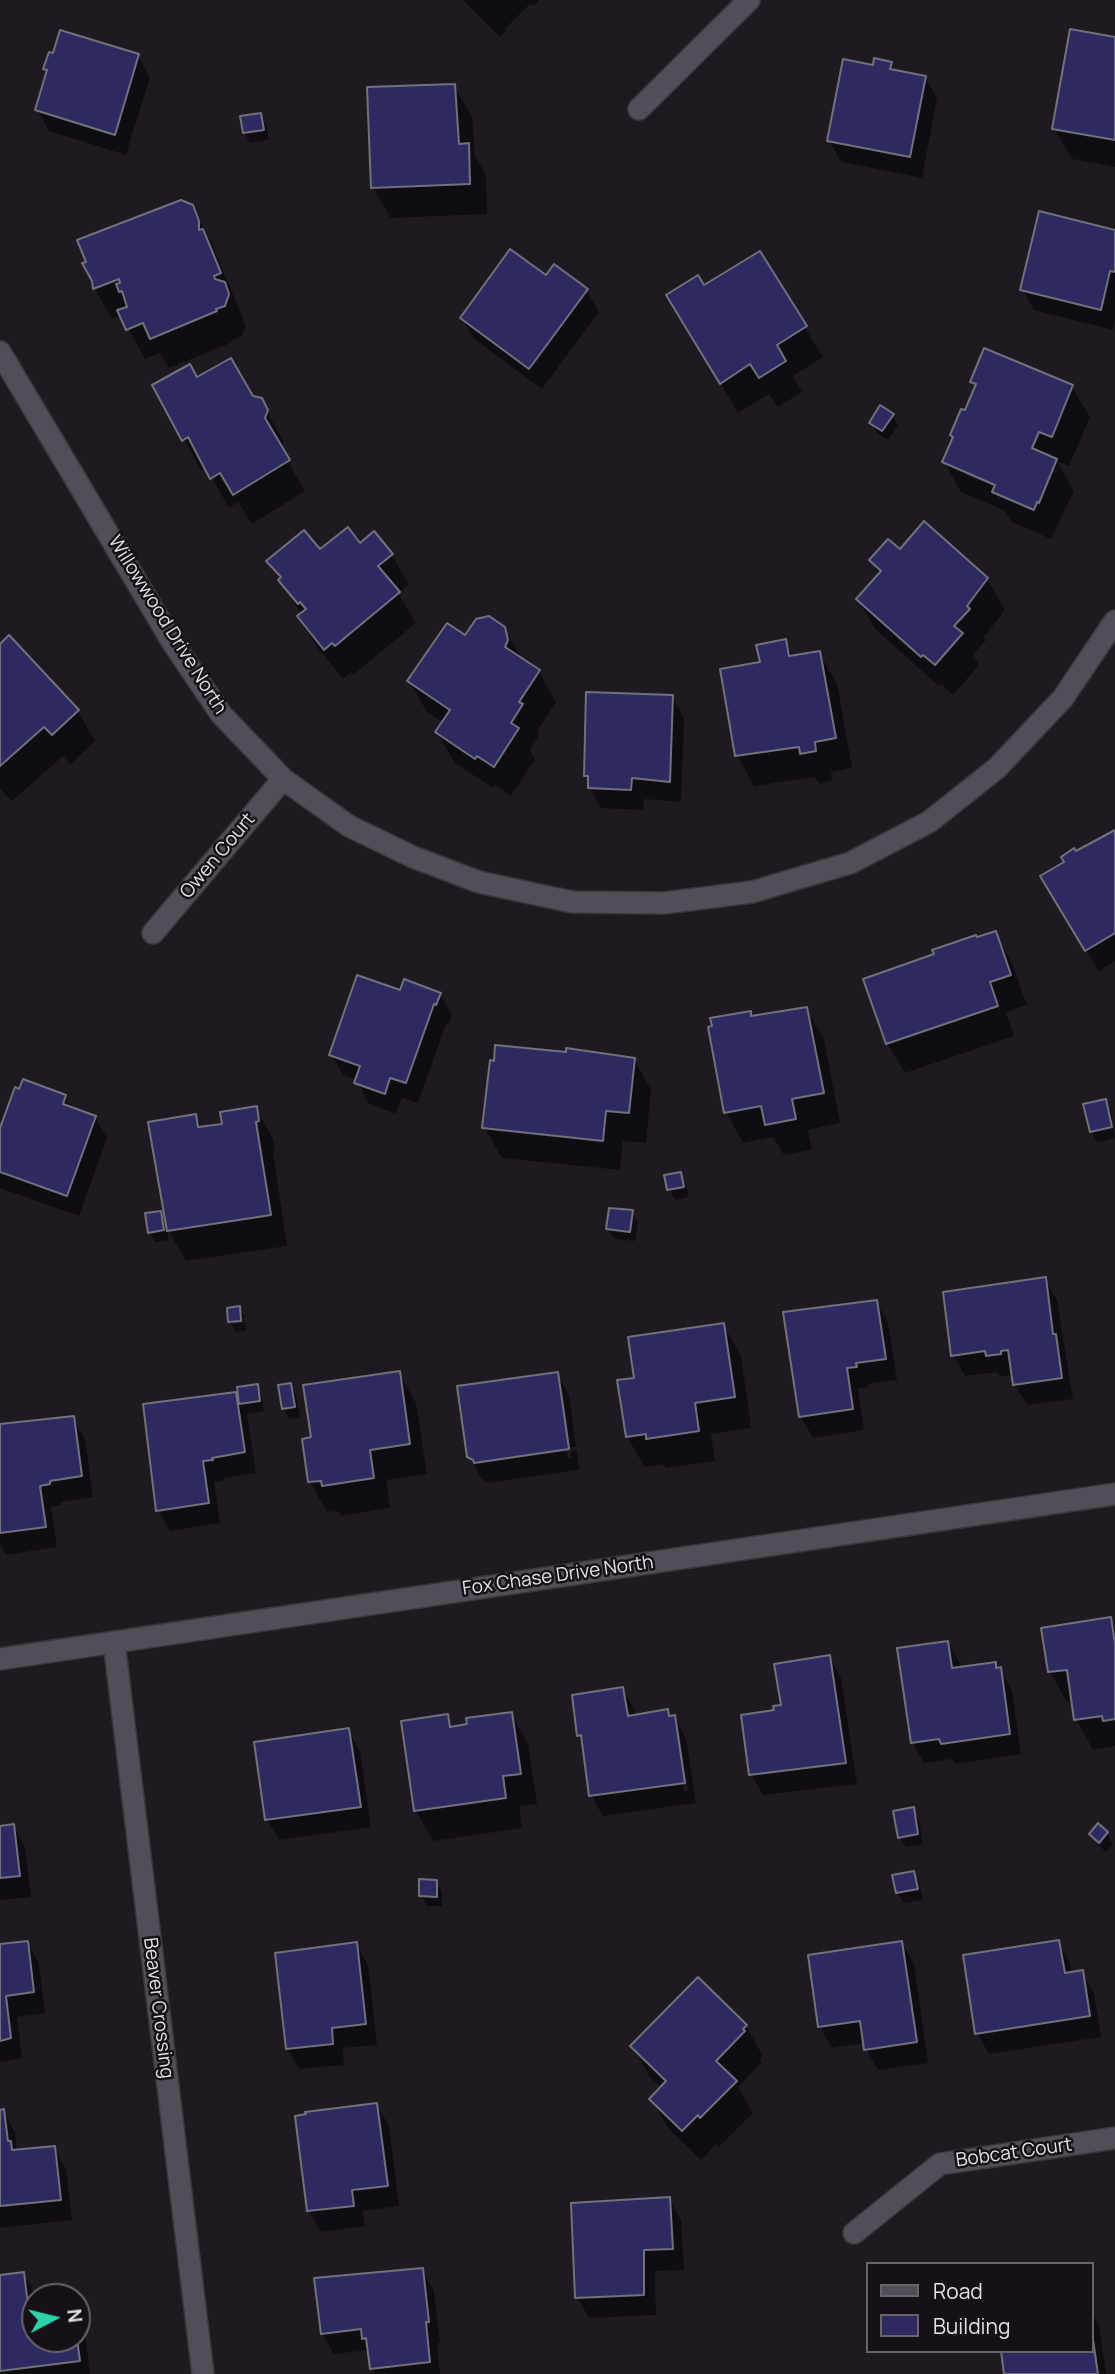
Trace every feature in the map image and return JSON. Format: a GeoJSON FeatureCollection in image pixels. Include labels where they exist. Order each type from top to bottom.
{"type":"FeatureCollection","features":[{"type":"Feature","properties":{"kind":"street"},"geometry":{"type":"LineString","coordinates":[[639,109],[749,0]]}},
{"type":"Feature","properties":{"kind":"street","name":"Willowwood Drive North"},"geometry":{"type":"LineString","coordinates":[[0,352],[173,643],[221,714],[284,779],[349,826],[413,857],[479,882],[572,902],[663,903],[752,892],[850,863],[929,822],[1007,758],[1063,698],[1114,628]]}},
{"type":"Feature","properties":{"kind":"street","name":"Owen Court"},"geometry":{"type":"LineString","coordinates":[[153,933],[284,779]]}},
{"type":"Feature","properties":{"kind":"street","name":"Fox Chase Drive North"},"geometry":{"type":"LineString","coordinates":[[0,1658],[1115,1494]]}},
{"type":"Feature","properties":{"kind":"street","name":"Beaver Crossing"},"geometry":{"type":"LineString","coordinates":[[114,1642],[203,2374]]}},
{"type":"Feature","properties":{"kind":"street","name":"Bobcat Court"},"geometry":{"type":"LineString","coordinates":[[854,2233],[940,2164],[1115,2138]]}},
{"type":"Feature","properties":{"kind":"building"},"geometry":{"type":"Polygon","coordinates":[[[1070,29],[1115,37],[1115,140],[1052,129],[1070,29]]]}},
{"type":"Feature","properties":{"kind":"building"},"geometry":{"type":"Polygon","coordinates":[[[60,30],[139,54],[115,135],[35,110],[47,70],[43,69],[49,52],[53,53],[60,30]]]}},
{"type":"Feature","properties":{"kind":"building"},"geometry":{"type":"Polygon","coordinates":[[[874,58],[892,62],[890,69],[926,76],[910,157],[827,141],[843,59],[873,65],[874,58]]]}},
{"type":"Feature","properties":{"kind":"building"},"geometry":{"type":"Polygon","coordinates":[[[455,84],[459,144],[469,143],[470,184],[371,188],[367,87],[455,84]]]}},
{"type":"Feature","properties":{"kind":"building"},"geometry":{"type":"Polygon","coordinates":[[[261,113],[264,130],[243,133],[240,116],[261,113]]]}},
{"type":"Feature","properties":{"kind":"building"},"geometry":{"type":"Polygon","coordinates":[[[181,200],[193,205],[199,221],[199,230],[203,229],[221,273],[214,276],[215,279],[225,282],[229,294],[225,306],[216,309],[217,311],[150,339],[143,323],[126,330],[117,310],[127,307],[122,291],[119,292],[116,284],[120,283],[119,279],[93,289],[92,281],[82,263],[86,262],[77,240],[181,200]]]}},
{"type":"Feature","properties":{"kind":"building"},"geometry":{"type":"Polygon","coordinates":[[[1039,211],[1115,230],[1115,272],[1110,271],[1101,310],[1020,290],[1039,211]]]}},
{"type":"Feature","properties":{"kind":"building"},"geometry":{"type":"Polygon","coordinates":[[[510,249],[546,275],[554,264],[588,289],[529,369],[460,318],[510,249]]]}},
{"type":"Feature","properties":{"kind":"building"},"geometry":{"type":"Polygon","coordinates":[[[760,251],[807,326],[777,345],[786,361],[759,378],[750,364],[720,384],[666,295],[698,275],[704,285],[760,251]]]}},
{"type":"Feature","properties":{"kind":"building"},"geometry":{"type":"Polygon","coordinates":[[[984,348],[1073,385],[1052,437],[1039,432],[1032,448],[1057,459],[1034,510],[992,492],[995,485],[942,462],[961,409],[965,410],[976,384],[970,382],[984,348]]]}},
{"type":"Feature","properties":{"kind":"building"},"geometry":{"type":"Polygon","coordinates":[[[231,358],[253,396],[262,398],[268,410],[265,418],[290,460],[233,495],[220,473],[210,479],[188,437],[182,441],[152,385],[190,364],[197,377],[231,358]]]}},
{"type":"Feature","properties":{"kind":"building"},"geometry":{"type":"Polygon","coordinates":[[[880,405],[894,414],[882,431],[869,423],[880,405]]]}},
{"type":"Feature","properties":{"kind":"building"},"geometry":{"type":"Polygon","coordinates":[[[924,521],[988,578],[967,606],[970,609],[954,626],[963,633],[935,665],[923,655],[921,657],[856,599],[881,571],[869,560],[888,539],[900,549],[924,521]]]}},
{"type":"Feature","properties":{"kind":"building"},"geometry":{"type":"Polygon","coordinates":[[[348,527],[360,543],[374,531],[393,554],[378,566],[400,592],[335,646],[332,643],[324,650],[297,616],[306,609],[300,602],[298,604],[278,580],[281,577],[266,561],[304,530],[320,549],[348,527]]]}},
{"type":"Feature","properties":{"kind":"building"},"geometry":{"type":"Polygon","coordinates":[[[489,616],[505,627],[508,640],[505,647],[540,670],[519,702],[523,704],[511,723],[519,728],[494,767],[477,756],[475,759],[435,732],[450,710],[407,681],[447,623],[465,635],[476,619],[489,616]]]}},
{"type":"Feature","properties":{"kind":"building"},"geometry":{"type":"Polygon","coordinates":[[[9,635],[79,710],[52,735],[44,727],[0,766],[0,644],[9,635]]]}},
{"type":"Feature","properties":{"kind":"building"},"geometry":{"type":"Polygon","coordinates":[[[786,639],[789,656],[820,651],[836,738],[815,742],[816,751],[800,754],[799,747],[735,756],[720,669],[760,662],[756,645],[786,639]]]}},
{"type":"Feature","properties":{"kind":"building"},"geometry":{"type":"Polygon","coordinates":[[[586,692],[673,695],[670,782],[632,778],[631,790],[588,788],[588,776],[584,776],[586,692]]]}},
{"type":"Feature","properties":{"kind":"building"},"geometry":{"type":"Polygon","coordinates":[[[1115,830],[1115,933],[1085,951],[1040,876],[1064,862],[1061,857],[1074,848],[1076,851],[1115,830]]]}},
{"type":"Feature","properties":{"kind":"building"},"geometry":{"type":"Polygon","coordinates":[[[996,931],[1011,975],[990,982],[998,1006],[886,1044],[863,979],[934,954],[932,950],[996,931]]]}},
{"type":"Feature","properties":{"kind":"building"},"geometry":{"type":"Polygon","coordinates":[[[357,975],[400,990],[404,979],[441,993],[436,1005],[434,1004],[406,1083],[390,1078],[385,1094],[354,1083],[360,1066],[329,1055],[357,975]]]}},
{"type":"Feature","properties":{"kind":"building"},"geometry":{"type":"Polygon","coordinates":[[[807,1007],[824,1093],[792,1099],[796,1119],[765,1125],[761,1106],[724,1113],[708,1027],[712,1026],[710,1018],[751,1011],[751,1016],[807,1007]]]}},
{"type":"Feature","properties":{"kind":"building"},"geometry":{"type":"Polygon","coordinates":[[[495,1045],[566,1052],[566,1048],[635,1058],[629,1113],[606,1111],[603,1141],[482,1128],[490,1060],[494,1061],[495,1045]]]}},
{"type":"Feature","properties":{"kind":"building"},"geometry":{"type":"Polygon","coordinates":[[[23,1079],[66,1095],[63,1104],[96,1116],[67,1196],[0,1172],[0,1128],[15,1087],[19,1089],[23,1079]]]}},
{"type":"Feature","properties":{"kind":"building"},"geometry":{"type":"Polygon","coordinates":[[[1106,1099],[1112,1127],[1090,1132],[1083,1104],[1106,1099]]]}},
{"type":"Feature","properties":{"kind":"building"},"geometry":{"type":"Polygon","coordinates":[[[257,1106],[259,1121],[256,1122],[271,1215],[167,1231],[148,1122],[196,1114],[198,1127],[222,1124],[220,1112],[257,1106]]]}},
{"type":"Feature","properties":{"kind":"building"},"geometry":{"type":"Polygon","coordinates":[[[681,1172],[684,1187],[667,1190],[664,1175],[681,1172]]]}},
{"type":"Feature","properties":{"kind":"building"},"geometry":{"type":"Polygon","coordinates":[[[609,1208],[633,1210],[630,1232],[606,1229],[609,1208]]]}},
{"type":"Feature","properties":{"kind":"building"},"geometry":{"type":"Polygon","coordinates":[[[161,1211],[164,1230],[148,1233],[145,1213],[161,1211]]]}},
{"type":"Feature","properties":{"kind":"building"},"geometry":{"type":"Polygon","coordinates":[[[1046,1277],[1062,1378],[1013,1385],[1008,1350],[986,1356],[985,1351],[951,1356],[943,1292],[1046,1277]]]}},
{"type":"Feature","properties":{"kind":"building"},"geometry":{"type":"Polygon","coordinates":[[[877,1300],[886,1359],[856,1363],[857,1367],[847,1368],[853,1409],[799,1417],[783,1312],[877,1300]]]}},
{"type":"Feature","properties":{"kind":"building"},"geometry":{"type":"Polygon","coordinates":[[[240,1306],[241,1321],[228,1322],[227,1308],[240,1306]]]}},
{"type":"Feature","properties":{"kind":"building"},"geometry":{"type":"Polygon","coordinates":[[[724,1323],[735,1397],[695,1403],[699,1431],[646,1439],[646,1434],[626,1437],[617,1380],[634,1378],[628,1337],[724,1323]]]}},
{"type":"Feature","properties":{"kind":"building"},"geometry":{"type":"Polygon","coordinates":[[[400,1371],[410,1444],[370,1450],[374,1478],[322,1486],[321,1481],[308,1482],[302,1439],[311,1437],[303,1385],[400,1371]]]}},
{"type":"Feature","properties":{"kind":"building"},"geometry":{"type":"Polygon","coordinates":[[[558,1372],[569,1449],[474,1463],[467,1457],[457,1386],[558,1372]]]}},
{"type":"Feature","properties":{"kind":"building"},"geometry":{"type":"Polygon","coordinates":[[[291,1383],[295,1407],[282,1409],[278,1385],[291,1383]]]}},
{"type":"Feature","properties":{"kind":"building"},"geometry":{"type":"Polygon","coordinates":[[[258,1384],[260,1401],[239,1404],[237,1387],[258,1384]]]}},
{"type":"Feature","properties":{"kind":"building"},"geometry":{"type":"Polygon","coordinates":[[[236,1392],[245,1452],[203,1461],[209,1503],[156,1511],[143,1404],[236,1392]]]}},
{"type":"Feature","properties":{"kind":"building"},"geometry":{"type":"Polygon","coordinates":[[[74,1416],[82,1476],[50,1481],[50,1484],[40,1486],[46,1527],[0,1533],[0,1424],[74,1416]]]}},
{"type":"Feature","properties":{"kind":"building"},"geometry":{"type":"Polygon","coordinates":[[[1111,1617],[1115,1644],[1115,1719],[1103,1721],[1102,1716],[1074,1720],[1067,1670],[1048,1672],[1041,1628],[1111,1617]]]}},
{"type":"Feature","properties":{"kind":"building"},"geometry":{"type":"Polygon","coordinates":[[[948,1641],[952,1668],[996,1662],[996,1668],[1001,1667],[1010,1734],[941,1744],[939,1739],[911,1743],[897,1648],[948,1641]]]}},
{"type":"Feature","properties":{"kind":"building"},"geometry":{"type":"Polygon","coordinates":[[[830,1655],[846,1763],[749,1775],[741,1715],[774,1710],[773,1706],[781,1705],[774,1664],[830,1655]]]}},
{"type":"Feature","properties":{"kind":"building"},"geometry":{"type":"Polygon","coordinates":[[[623,1687],[628,1716],[668,1709],[669,1716],[675,1715],[685,1783],[589,1796],[581,1735],[577,1736],[572,1695],[623,1687]]]}},
{"type":"Feature","properties":{"kind":"building"},"geometry":{"type":"Polygon","coordinates":[[[512,1712],[521,1774],[503,1776],[506,1798],[414,1811],[401,1721],[448,1714],[450,1727],[467,1724],[466,1718],[512,1712]]]}},
{"type":"Feature","properties":{"kind":"building"},"geometry":{"type":"Polygon","coordinates":[[[349,1728],[361,1807],[265,1820],[254,1742],[349,1728]]]}},
{"type":"Feature","properties":{"kind":"building"},"geometry":{"type":"Polygon","coordinates":[[[914,1807],[918,1834],[898,1838],[893,1811],[914,1807]]]}},
{"type":"Feature","properties":{"kind":"building"},"geometry":{"type":"Polygon","coordinates":[[[1098,1823],[1108,1832],[1099,1843],[1089,1834],[1098,1823]]]}},
{"type":"Feature","properties":{"kind":"building"},"geometry":{"type":"Polygon","coordinates":[[[14,1824],[20,1876],[0,1878],[0,1826],[14,1824]]]}},
{"type":"Feature","properties":{"kind":"building"},"geometry":{"type":"Polygon","coordinates":[[[914,1871],[918,1889],[896,1893],[892,1875],[914,1871]]]}},
{"type":"Feature","properties":{"kind":"building"},"geometry":{"type":"Polygon","coordinates":[[[419,1879],[437,1880],[437,1897],[419,1896],[419,1879]]]}},
{"type":"Feature","properties":{"kind":"building"},"geometry":{"type":"Polygon","coordinates":[[[1059,1940],[1065,1973],[1083,1970],[1090,2016],[975,2034],[963,1955],[1059,1940]]]}},
{"type":"Feature","properties":{"kind":"building"},"geometry":{"type":"Polygon","coordinates":[[[28,1941],[34,1992],[6,1996],[11,2038],[0,2041],[0,1944],[28,1941]]]}},
{"type":"Feature","properties":{"kind":"building"},"geometry":{"type":"Polygon","coordinates":[[[902,1941],[917,2042],[864,2050],[860,2021],[818,2027],[808,1955],[902,1941]]]}},
{"type":"Feature","properties":{"kind":"building"},"geometry":{"type":"Polygon","coordinates":[[[357,1942],[366,2024],[332,2028],[333,2044],[286,2049],[275,1953],[357,1942]]]}},
{"type":"Feature","properties":{"kind":"building"},"geometry":{"type":"Polygon","coordinates":[[[698,1977],[747,2025],[743,2029],[745,2031],[716,2061],[737,2081],[700,2118],[698,2115],[682,2131],[649,2099],[666,2081],[630,2046],[698,1977]]]}},
{"type":"Feature","properties":{"kind":"building"},"geometry":{"type":"Polygon","coordinates":[[[377,2103],[388,2186],[352,2190],[354,2206],[307,2211],[295,2116],[306,2114],[305,2112],[377,2103]]]}},
{"type":"Feature","properties":{"kind":"building"},"geometry":{"type":"Polygon","coordinates":[[[4,2109],[8,2141],[11,2141],[12,2150],[55,2146],[61,2200],[0,2206],[0,2110],[4,2109]]]}},
{"type":"Feature","properties":{"kind":"building"},"geometry":{"type":"Polygon","coordinates":[[[670,2197],[673,2249],[644,2250],[644,2295],[575,2298],[571,2203],[670,2197]]]}},
{"type":"Feature","properties":{"kind":"building"},"geometry":{"type":"Polygon","coordinates":[[[423,2268],[430,2362],[370,2369],[366,2338],[362,2339],[361,2329],[321,2334],[314,2278],[423,2268]]]}},
{"type":"Feature","properties":{"kind":"building"},"geometry":{"type":"Polygon","coordinates":[[[24,2272],[25,2283],[21,2283],[21,2353],[79,2353],[80,2361],[0,2371],[0,2275],[24,2272]]]}},
{"type":"Feature","properties":{"kind":"building"},"geometry":{"type":"Polygon","coordinates":[[[1094,2347],[1098,2374],[1004,2374],[1001,2353],[1094,2353],[1094,2347]]]}}]}
